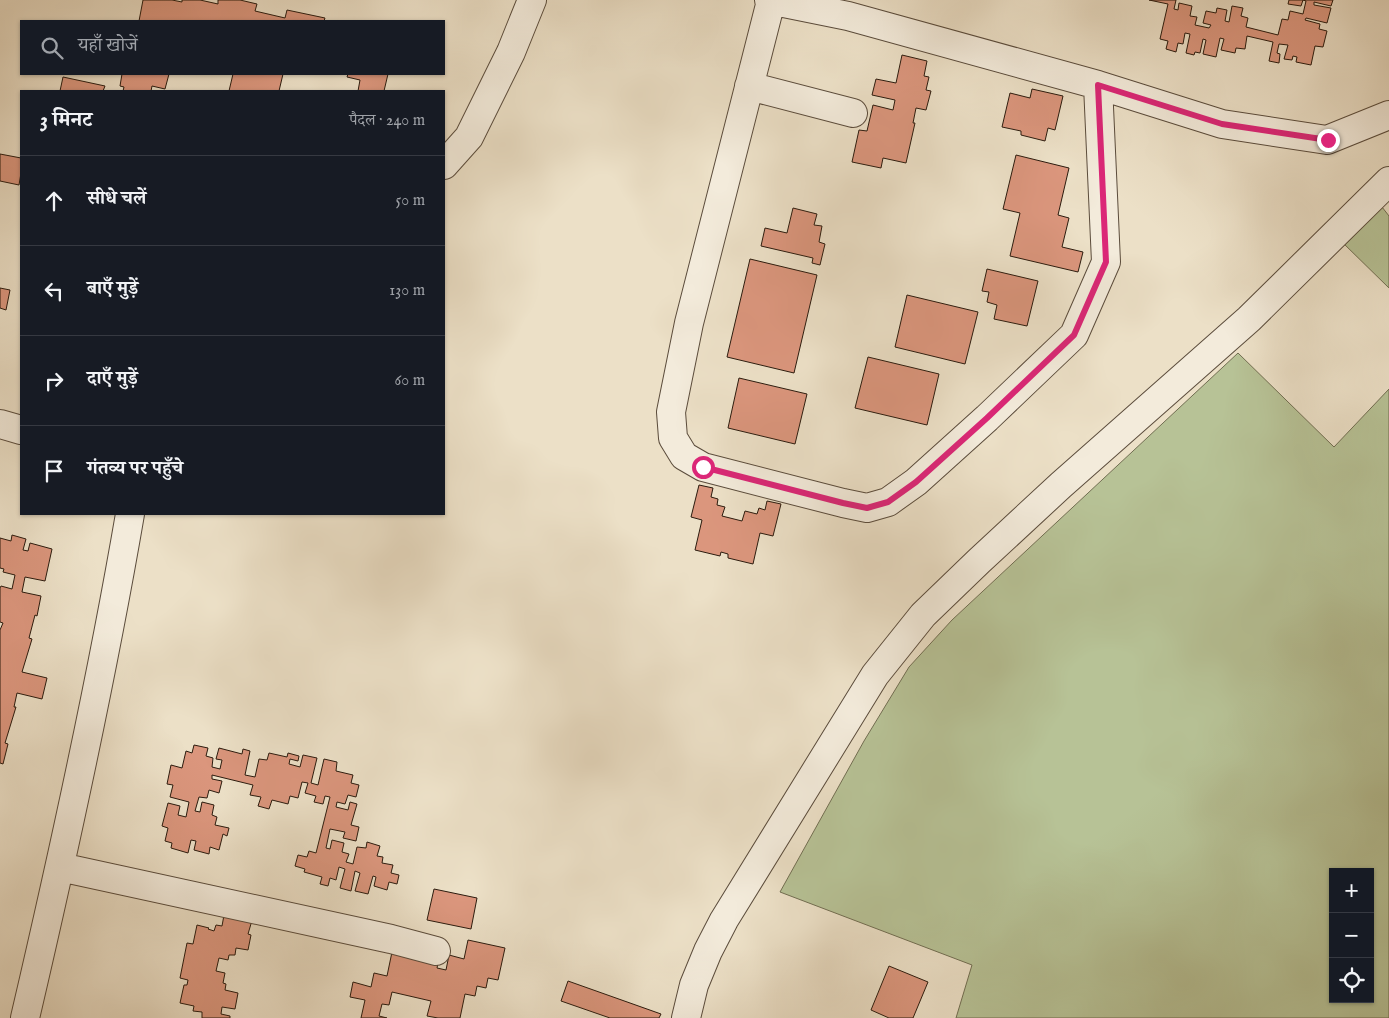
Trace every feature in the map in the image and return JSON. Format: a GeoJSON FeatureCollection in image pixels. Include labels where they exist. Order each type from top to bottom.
{"type":"FeatureCollection","features":[{"type":"Feature","properties":{"kind":"lane"},"geometry":{"type":"LineString","coordinates":[[445,164],[470,136],[511,52],[532,0]]}},
{"type":"Feature","properties":{"kind":"lane"},"geometry":{"type":"LineString","coordinates":[[1098,85],[1106,262],[1074,335],[987,418],[916,482],[888,502],[867,508],[703,467],[684,456],[673,438],[670,412],[689,323],[770,0],[848,16],[1098,85],[1222,124],[1328,140],[1389,115]]}},
{"type":"Feature","properties":{"kind":"lane"},"geometry":{"type":"LineString","coordinates":[[749,86],[853,113]]}},
{"type":"Feature","properties":{"kind":"lane"},"geometry":{"type":"LineString","coordinates":[[686,1018],[694,985],[724,920],[875,675],[923,615],[978,560],[1249,319],[1389,181]]}},
{"type":"Feature","properties":{"kind":"lane"},"geometry":{"type":"LineString","coordinates":[[0,424],[20,430]]}},
{"type":"Feature","properties":{"kind":"lane"},"geometry":{"type":"LineString","coordinates":[[25,1018],[60,867],[111,627],[130,515]]}},
{"type":"Feature","properties":{"kind":"lane"},"geometry":{"type":"LineString","coordinates":[[60,867],[391,939],[436,951]]}},
{"type":"Feature","properties":{"kind":"green space"},"geometry":{"type":"Polygon","coordinates":[[[1382,207],[1389,216],[1389,288],[1341,241],[1382,207]]]}},
{"type":"Feature","properties":{"kind":"green space"},"geometry":{"type":"Polygon","coordinates":[[[1238,353],[1334,447],[1389,389],[1389,1018],[956,1018],[972,965],[780,892],[864,741],[909,667],[952,620],[1238,353]]]}},
{"type":"Feature","properties":{"kind":"building"},"geometry":{"type":"Polygon","coordinates":[[[143,0],[182,2],[182,0],[200,0],[218,4],[218,0],[240,0],[257,4],[255,11],[285,18],[287,10],[325,18],[324,20],[139,20],[143,0]]]}},
{"type":"Feature","properties":{"kind":"building"},"geometry":{"type":"Polygon","coordinates":[[[1149,0],[1176,0],[1174,9],[1178,10],[1179,3],[1192,6],[1190,16],[1197,17],[1195,25],[1209,28],[1211,25],[1203,23],[1206,11],[1216,13],[1217,8],[1227,10],[1225,21],[1229,22],[1232,6],[1243,8],[1241,16],[1248,18],[1246,27],[1278,35],[1282,19],[1288,20],[1290,11],[1303,14],[1306,1],[1303,0],[1333,0],[1331,6],[1314,2],[1314,5],[1331,8],[1327,23],[1306,18],[1305,20],[1320,24],[1319,29],[1327,31],[1323,47],[1315,46],[1311,65],[1296,62],[1297,57],[1293,56],[1292,60],[1284,59],[1288,45],[1279,44],[1277,53],[1280,54],[1279,63],[1269,61],[1273,42],[1247,36],[1245,49],[1236,48],[1235,53],[1221,50],[1224,39],[1220,38],[1216,57],[1203,54],[1206,40],[1203,39],[1200,53],[1195,52],[1194,55],[1186,53],[1190,34],[1185,33],[1183,44],[1178,43],[1176,52],[1166,49],[1168,41],[1160,39],[1168,4],[1149,0]]]}},
{"type":"Feature","properties":{"kind":"building"},"geometry":{"type":"Polygon","coordinates":[[[1289,0],[1303,0],[1301,6],[1288,4],[1289,0]]]}},
{"type":"Feature","properties":{"kind":"building"},"geometry":{"type":"Polygon","coordinates":[[[902,55],[927,61],[924,76],[929,77],[926,90],[931,91],[926,110],[916,108],[913,123],[915,123],[906,163],[883,158],[881,168],[852,162],[859,130],[867,131],[873,105],[893,110],[895,100],[872,95],[876,79],[896,83],[902,55]]]}},
{"type":"Feature","properties":{"kind":"building"},"geometry":{"type":"Polygon","coordinates":[[[122,75],[169,75],[165,89],[152,86],[151,90],[123,90],[124,87],[120,86],[122,75]]]}},
{"type":"Feature","properties":{"kind":"building"},"geometry":{"type":"Polygon","coordinates":[[[233,75],[283,75],[279,90],[229,90],[233,75]]]}},
{"type":"Feature","properties":{"kind":"building"},"geometry":{"type":"Polygon","coordinates":[[[348,75],[388,75],[384,90],[358,90],[360,80],[347,77],[348,75]]]}},
{"type":"Feature","properties":{"kind":"building"},"geometry":{"type":"Polygon","coordinates":[[[63,77],[105,86],[103,90],[60,90],[63,77]]]}},
{"type":"Feature","properties":{"kind":"building"},"geometry":{"type":"Polygon","coordinates":[[[1032,89],[1063,96],[1055,130],[1048,128],[1045,141],[1021,135],[1021,131],[1002,127],[1010,93],[1030,98],[1032,89]]]}},
{"type":"Feature","properties":{"kind":"building"},"geometry":{"type":"Polygon","coordinates":[[[0,154],[20,158],[19,185],[0,181],[0,154]]]}},
{"type":"Feature","properties":{"kind":"building"},"geometry":{"type":"Polygon","coordinates":[[[1016,155],[1069,168],[1058,215],[1069,218],[1062,247],[1083,252],[1078,272],[1010,256],[1020,213],[1003,209],[1016,155]]]}},
{"type":"Feature","properties":{"kind":"building"},"geometry":{"type":"Polygon","coordinates":[[[793,208],[817,214],[814,225],[822,226],[819,242],[825,244],[820,265],[812,263],[813,258],[761,246],[765,228],[787,233],[793,208]]]}},
{"type":"Feature","properties":{"kind":"building"},"geometry":{"type":"Polygon","coordinates":[[[750,259],[817,275],[794,373],[727,357],[750,259]]]}},
{"type":"Feature","properties":{"kind":"building"},"geometry":{"type":"Polygon","coordinates":[[[987,269],[1038,281],[1027,326],[994,319],[997,305],[987,302],[989,292],[982,291],[987,269]]]}},
{"type":"Feature","properties":{"kind":"building"},"geometry":{"type":"Polygon","coordinates":[[[0,288],[10,290],[6,310],[0,308],[0,288]]]}},
{"type":"Feature","properties":{"kind":"building"},"geometry":{"type":"Polygon","coordinates":[[[907,295],[978,312],[965,364],[895,347],[907,295]]]}},
{"type":"Feature","properties":{"kind":"building"},"geometry":{"type":"Polygon","coordinates":[[[868,357],[939,374],[927,425],[855,408],[868,357]]]}},
{"type":"Feature","properties":{"kind":"building"},"geometry":{"type":"Polygon","coordinates":[[[739,378],[807,394],[795,444],[728,428],[739,378]]]}},
{"type":"Feature","properties":{"kind":"building"},"geometry":{"type":"Polygon","coordinates":[[[699,485],[713,488],[711,497],[718,499],[717,505],[725,507],[722,516],[742,521],[745,511],[757,514],[759,508],[765,510],[767,501],[781,504],[773,536],[760,533],[753,564],[728,558],[728,554],[721,552],[720,556],[695,550],[702,520],[691,517],[699,485]]]}},
{"type":"Feature","properties":{"kind":"building"},"geometry":{"type":"Polygon","coordinates":[[[12,535],[26,539],[23,550],[28,551],[30,543],[52,549],[45,581],[25,577],[22,592],[41,596],[37,616],[35,615],[29,638],[32,639],[22,672],[47,678],[42,699],[17,693],[14,707],[16,707],[5,743],[8,744],[3,764],[0,763],[0,630],[3,623],[0,622],[0,588],[1,586],[12,589],[15,575],[3,572],[4,569],[0,568],[0,538],[11,541],[12,535]]]}},
{"type":"Feature","properties":{"kind":"building"},"geometry":{"type":"Polygon","coordinates":[[[194,745],[208,748],[206,756],[213,758],[212,767],[220,769],[222,760],[216,759],[219,748],[242,754],[243,749],[250,751],[245,775],[255,777],[259,759],[267,760],[269,753],[287,757],[288,753],[299,756],[298,761],[290,759],[289,764],[300,767],[303,755],[317,758],[311,783],[318,785],[324,759],[337,762],[336,771],[353,775],[351,783],[359,785],[356,797],[348,795],[345,804],[337,802],[336,807],[348,810],[350,802],[357,804],[351,825],[359,827],[356,841],[343,838],[345,832],[330,829],[326,848],[330,849],[332,840],[344,843],[342,852],[349,854],[346,862],[353,864],[357,847],[366,848],[367,842],[380,846],[377,856],[383,857],[382,863],[393,865],[391,873],[399,875],[397,884],[389,882],[387,890],[374,886],[376,877],[373,876],[368,894],[355,891],[360,873],[355,871],[351,891],[340,888],[345,869],[339,867],[336,880],[330,878],[328,886],[320,884],[322,877],[304,872],[305,869],[295,866],[298,855],[307,857],[309,851],[316,853],[330,797],[325,796],[323,804],[314,802],[316,796],[305,793],[308,783],[302,782],[298,798],[290,796],[288,804],[272,800],[269,809],[258,806],[261,797],[250,795],[253,785],[212,775],[212,779],[222,781],[219,793],[209,790],[207,798],[199,797],[195,811],[200,812],[202,802],[214,805],[212,815],[217,817],[215,825],[229,828],[227,836],[223,834],[219,850],[210,847],[209,854],[194,850],[196,841],[191,840],[188,853],[171,848],[172,843],[165,841],[168,828],[162,826],[168,803],[180,806],[178,815],[186,817],[189,802],[170,797],[173,785],[167,784],[171,765],[182,768],[186,751],[192,753],[194,745]]]}},
{"type":"Feature","properties":{"kind":"building"},"geometry":{"type":"Polygon","coordinates":[[[434,889],[477,898],[471,929],[427,920],[434,889]]]}},
{"type":"Feature","properties":{"kind":"building"},"geometry":{"type":"Polygon","coordinates":[[[224,915],[253,917],[248,934],[251,935],[248,950],[236,948],[235,955],[229,955],[228,960],[219,958],[216,971],[225,973],[223,983],[226,984],[225,990],[238,993],[235,1009],[222,1007],[221,1014],[230,1016],[230,1018],[202,1018],[202,1012],[193,1011],[194,1006],[180,1003],[184,985],[187,985],[188,980],[180,978],[187,943],[193,944],[197,925],[214,931],[216,925],[222,926],[224,915]]]}},
{"type":"Feature","properties":{"kind":"building"},"geometry":{"type":"Polygon","coordinates":[[[468,940],[505,948],[498,980],[488,978],[486,988],[477,986],[475,996],[465,994],[460,1018],[427,1016],[431,1001],[392,992],[389,1005],[382,1004],[379,1016],[387,1018],[361,1018],[365,1000],[350,997],[353,982],[371,987],[374,973],[387,976],[392,952],[438,963],[437,968],[446,970],[449,955],[464,959],[468,940]]]}},
{"type":"Feature","properties":{"kind":"building"},"geometry":{"type":"Polygon","coordinates":[[[889,966],[928,982],[913,1018],[889,1018],[871,1010],[889,966]]]}},
{"type":"Feature","properties":{"kind":"building"},"geometry":{"type":"Polygon","coordinates":[[[568,981],[661,1014],[659,1018],[610,1018],[561,1001],[568,981]]]}},
{"type":"Feature","properties":{"kind":"route"},"geometry":{"type":"LineString","coordinates":[[703,467],[867,508],[888,502],[916,482],[987,418],[1074,335],[1106,262],[1098,85],[1222,124],[1328,140]]}}]}
